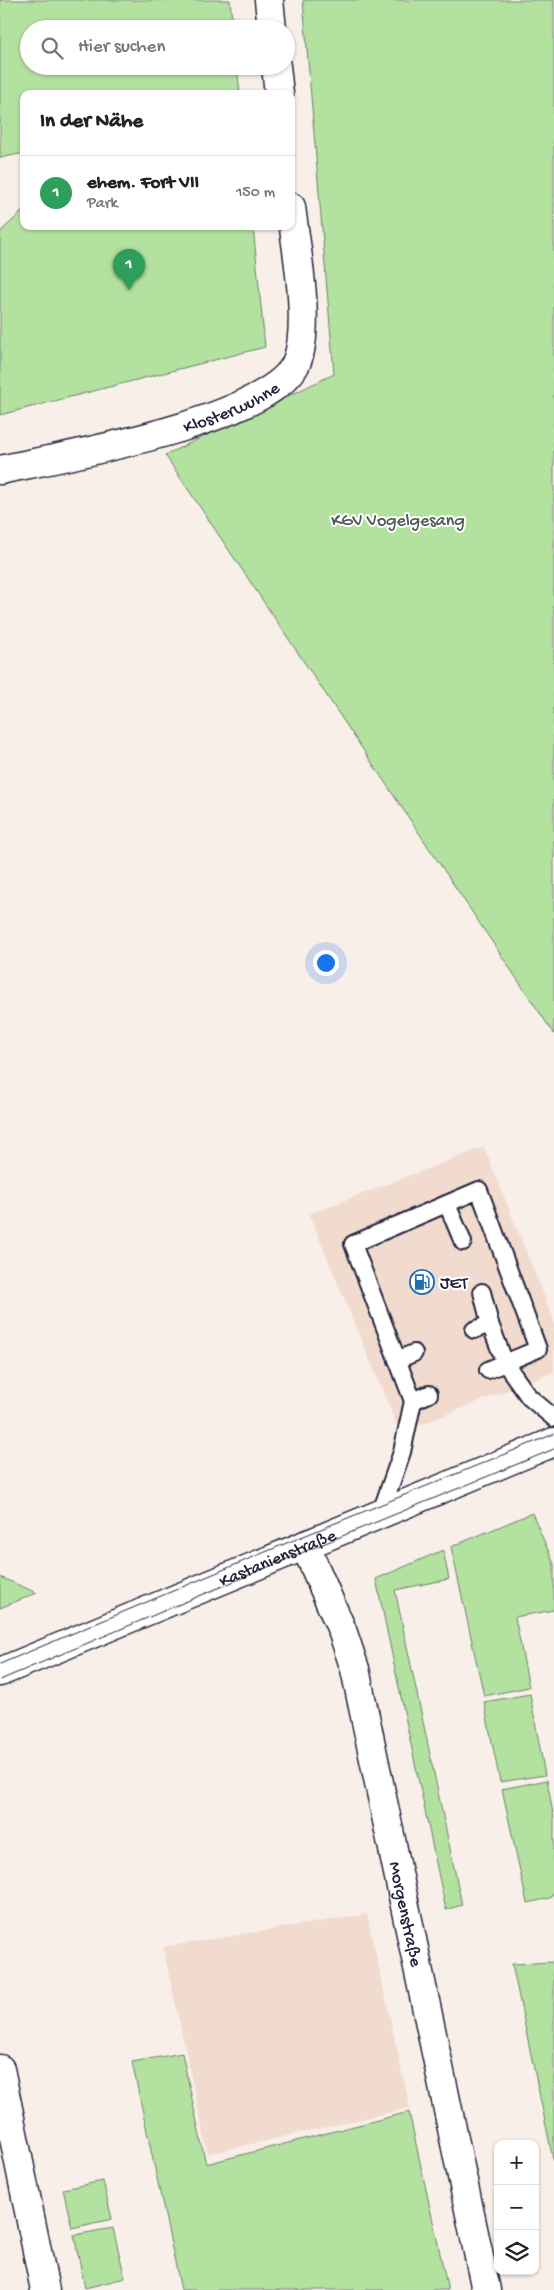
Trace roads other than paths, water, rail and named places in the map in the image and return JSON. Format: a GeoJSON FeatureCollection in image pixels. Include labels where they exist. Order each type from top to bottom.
{"type":"FeatureCollection","features":[{"type":"Feature","properties":{"kind":"street"},"geometry":{"type":"LineString","coordinates":[[269,0],[271,20]]}},
{"type":"Feature","properties":{"kind":"street"},"geometry":{"type":"LineString","coordinates":[[277,75],[279,90]]}},
{"type":"Feature","properties":{"kind":"street","name":"Klosterwuhne"},"geometry":{"type":"LineString","coordinates":[[0,470],[170,430],[246,403],[282,382],[292,372],[298,360],[302,329],[301,298],[294,230]]}},
{"type":"Feature","properties":{"kind":"street","name":"Kastanienstraße"},"geometry":{"type":"LineString","coordinates":[[0,1672],[381,1512],[554,1442]]}},
{"type":"Feature","properties":{"kind":"street","name":"Morgenstraße"},"geometry":{"type":"LineString","coordinates":[[305,1544],[344,1636],[355,1669],[486,2290]]}},
{"type":"Feature","properties":{"kind":"street"},"geometry":{"type":"LineString","coordinates":[[1,2077],[45,2290]]}},
{"type":"Feature","properties":{"kind":"lane"},"geometry":{"type":"LineString","coordinates":[[381,1512],[402,1452],[413,1401],[353,1244],[480,1190],[538,1349],[488,1370]]}},
{"type":"Feature","properties":{"kind":"lane"},"geometry":{"type":"LineString","coordinates":[[447,1204],[463,1242]]}},
{"type":"Feature","properties":{"kind":"lane"},"geometry":{"type":"LineString","coordinates":[[482,1292],[490,1324],[505,1363],[529,1397],[554,1418]]}},
{"type":"Feature","properties":{"kind":"lane"},"geometry":{"type":"LineString","coordinates":[[474,1330],[490,1324]]}},
{"type":"Feature","properties":{"kind":"lane"},"geometry":{"type":"LineString","coordinates":[[398,1360],[414,1354]]}},
{"type":"Feature","properties":{"kind":"lane"},"geometry":{"type":"LineString","coordinates":[[413,1401],[429,1394]]}},
{"type":"Feature","properties":{"kind":"tram line"},"geometry":{"type":"LineString","coordinates":[[0,1664],[289,1542],[554,1434]]}},
{"type":"Feature","properties":{"kind":"tram line"},"geometry":{"type":"LineString","coordinates":[[0,1680],[554,1449]]}},
{"type":"Feature","properties":{"kind":"place","name":"ehem. Fort VII"},"geometry":{"type":"Point","coordinates":[129,290]}},
{"type":"Feature","properties":{"kind":"place","name":"JET"},"geometry":{"type":"Point","coordinates":[422,1282]}},
{"type":"Feature","properties":{"kind":"park label","name":"KGV Vogelgesang"},"geometry":{"type":"Point","coordinates":[398,519]}}]}
